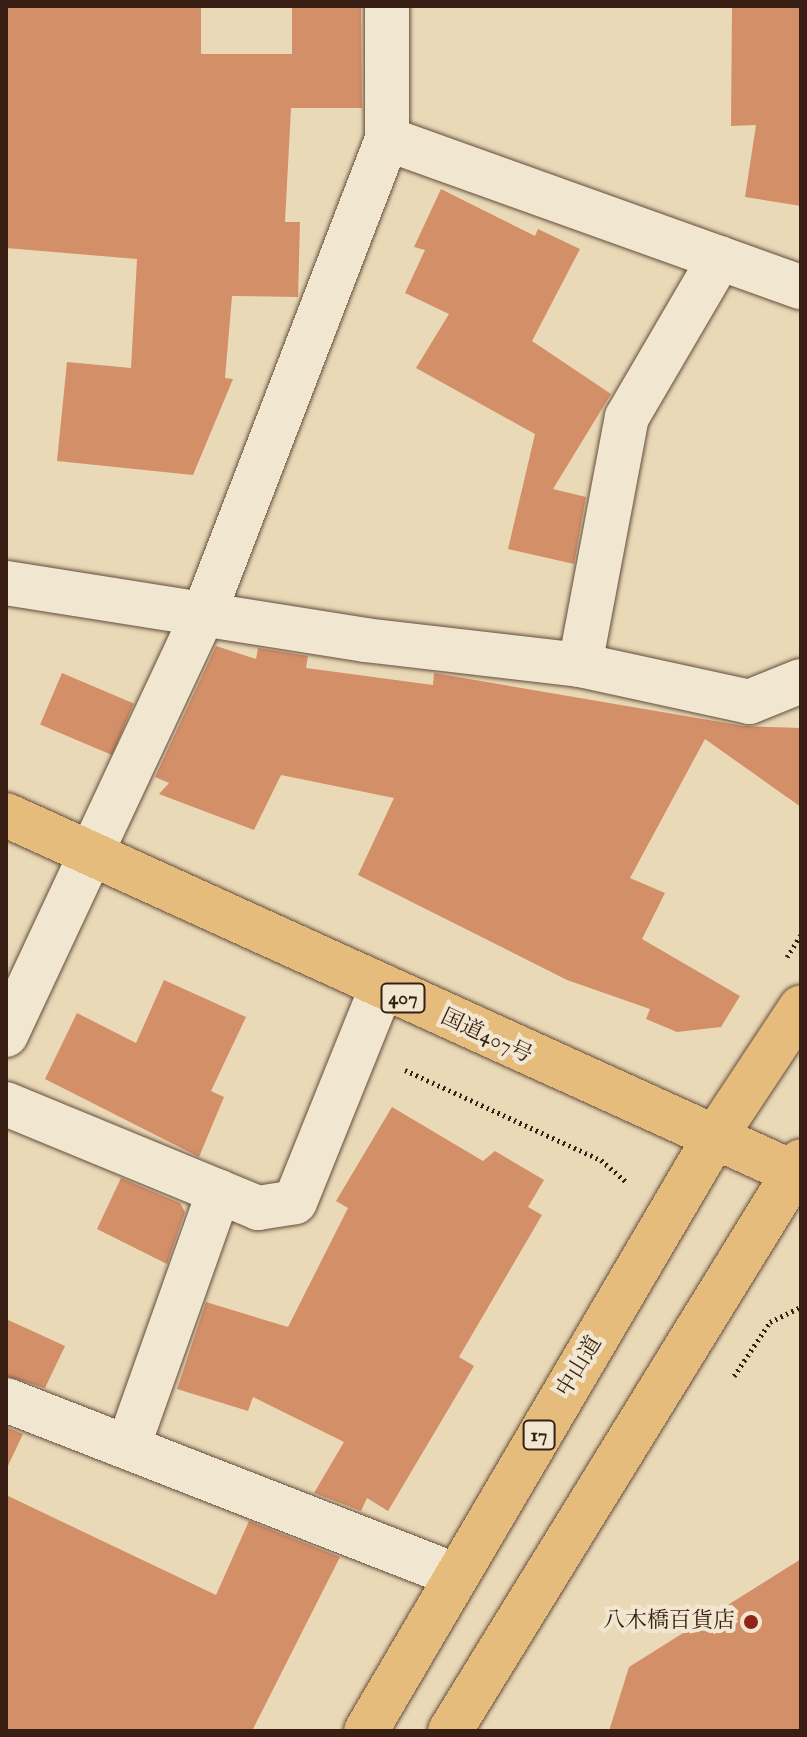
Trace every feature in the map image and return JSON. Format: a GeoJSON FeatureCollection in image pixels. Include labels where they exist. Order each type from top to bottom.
{"type":"FeatureCollection","features":[{"type":"Feature","properties":{"kind":"highway","name":"国道407号"},"geometry":{"type":"LineString","coordinates":[[6,815],[713,1140],[797,1167]]}},
{"type":"Feature","properties":{"kind":"highway","name":"中山道"},"geometry":{"type":"LineString","coordinates":[[366,1731],[713,1140],[801,1007]]}},
{"type":"Feature","properties":{"kind":"highway"},"geometry":{"type":"LineString","coordinates":[[450,1731],[797,1167]]}},
{"type":"Feature","properties":{"kind":"street"},"geometry":{"type":"LineString","coordinates":[[6,1035],[205,611],[387,139],[387,6]]}},
{"type":"Feature","properties":{"kind":"street"},"geometry":{"type":"LineString","coordinates":[[387,139],[801,287]]}},
{"type":"Feature","properties":{"kind":"street"},"geometry":{"type":"LineString","coordinates":[[580,665],[627,417],[720,258]]}},
{"type":"Feature","properties":{"kind":"street"},"geometry":{"type":"LineString","coordinates":[[6,583],[205,611],[365,640],[580,665],[749,702],[801,681]]}},
{"type":"Feature","properties":{"kind":"street"},"geometry":{"type":"LineString","coordinates":[[6,1104],[258,1208],[295,1202],[381,989]]}},
{"type":"Feature","properties":{"kind":"street"},"geometry":{"type":"LineString","coordinates":[[128,1447],[219,1192]]}},
{"type":"Feature","properties":{"kind":"street"},"geometry":{"type":"LineString","coordinates":[[6,1400],[456,1575]]}},
{"type":"Feature","properties":{"kind":"path"},"geometry":{"type":"LineString","coordinates":[[782,964],[801,935]]}},
{"type":"Feature","properties":{"kind":"path"},"geometry":{"type":"LineString","coordinates":[[357,1048],[601,1160],[630,1186]]}},
{"type":"Feature","properties":{"kind":"building"},"geometry":{"type":"Polygon","coordinates":[[[8,6],[201,6],[201,54],[292,54],[292,6],[361,6],[362,108],[291,108],[285,222],[300,222],[298,297],[232,296],[225,378],[233,379],[193,475],[57,461],[67,362],[131,368],[137,259],[6,248],[8,6]]]}},
{"type":"Feature","properties":{"kind":"building"},"geometry":{"type":"Polygon","coordinates":[[[732,6],[801,6],[801,206],[745,197],[756,125],[731,126],[732,6]]]}},
{"type":"Feature","properties":{"kind":"building"},"geometry":{"type":"Polygon","coordinates":[[[441,189],[535,236],[538,229],[580,249],[532,341],[611,394],[553,489],[586,497],[574,564],[508,549],[535,434],[416,368],[449,314],[405,293],[425,250],[414,247],[441,189]]]}},
{"type":"Feature","properties":{"kind":"building"},"geometry":{"type":"Polygon","coordinates":[[[216,646],[256,659],[258,648],[308,656],[306,668],[433,685],[434,673],[744,726],[801,728],[801,807],[705,739],[630,878],[665,893],[642,939],[740,996],[721,1027],[677,1032],[646,1019],[650,1009],[567,980],[358,875],[394,798],[281,775],[254,830],[159,794],[169,783],[155,777],[216,646]]]}},
{"type":"Feature","properties":{"kind":"building"},"geometry":{"type":"Polygon","coordinates":[[[62,673],[134,703],[112,755],[40,725],[62,673]]]}},
{"type":"Feature","properties":{"kind":"building"},"geometry":{"type":"Polygon","coordinates":[[[164,980],[246,1017],[211,1091],[224,1097],[199,1157],[45,1079],[77,1013],[136,1043],[164,980]]]}},
{"type":"Feature","properties":{"kind":"building"},"geometry":{"type":"Polygon","coordinates":[[[392,1107],[483,1161],[495,1151],[544,1180],[528,1207],[542,1215],[459,1357],[474,1366],[388,1511],[367,1498],[361,1511],[314,1493],[344,1442],[253,1397],[248,1411],[177,1389],[206,1302],[288,1327],[348,1208],[336,1201],[392,1107]]]}},
{"type":"Feature","properties":{"kind":"building"},"geometry":{"type":"Polygon","coordinates":[[[121,1178],[180,1203],[185,1212],[167,1264],[97,1229],[121,1178]]]}},
{"type":"Feature","properties":{"kind":"building"},"geometry":{"type":"Polygon","coordinates":[[[6,1319],[65,1346],[45,1388],[6,1376],[6,1319]]]}},
{"type":"Feature","properties":{"kind":"building"},"geometry":{"type":"Polygon","coordinates":[[[6,1427],[23,1434],[6,1470],[6,1427]]]}},
{"type":"Feature","properties":{"kind":"building"},"geometry":{"type":"Polygon","coordinates":[[[6,1495],[216,1595],[249,1521],[340,1557],[252,1731],[6,1731],[6,1495]]]}},
{"type":"Feature","properties":{"kind":"building","name":"八木橋百貨店"},"geometry":{"type":"Polygon","coordinates":[[[801,1559],[801,1731],[609,1731],[629,1667],[801,1559]]]}},
{"type":"Feature","properties":{"kind":"place","name":"八木橋百貨店"},"geometry":{"type":"Point","coordinates":[751,1622]}}]}
